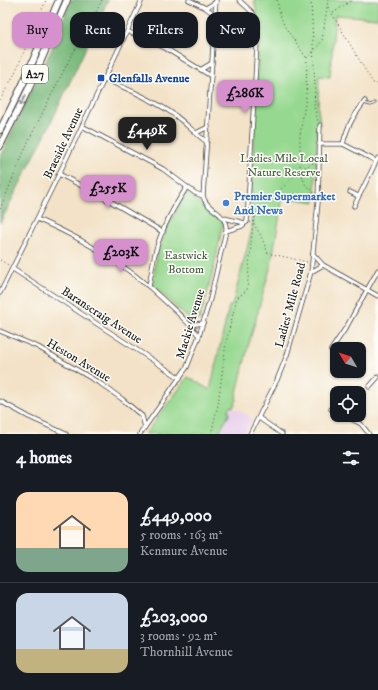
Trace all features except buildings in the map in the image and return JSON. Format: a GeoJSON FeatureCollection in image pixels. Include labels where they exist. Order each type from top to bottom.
{"type":"FeatureCollection","features":[{"type":"Feature","properties":{"kind":"highway","name":"A27"},"geometry":{"type":"LineString","coordinates":[[0,130],[23,84],[59,0]]}},
{"type":"Feature","properties":{"kind":"highway","name":"A27"},"geometry":{"type":"LineString","coordinates":[[0,146],[30,88],[67,0]]}},
{"type":"Feature","properties":{"kind":"street","name":"Braeside Avenue"},"geometry":{"type":"LineString","coordinates":[[0,293],[142,0]]}},
{"type":"Feature","properties":{"kind":"street"},"geometry":{"type":"LineString","coordinates":[[190,0],[211,12]]}},
{"type":"Feature","properties":{"kind":"street"},"geometry":{"type":"LineString","coordinates":[[226,231],[242,226],[247,222],[258,26],[253,13],[239,0]]}},
{"type":"Feature","properties":{"kind":"street"},"geometry":{"type":"LineString","coordinates":[[206,8],[217,1]]}},
{"type":"Feature","properties":{"kind":"street"},"geometry":{"type":"LineString","coordinates":[[215,12],[217,1]]}},
{"type":"Feature","properties":{"kind":"street"},"geometry":{"type":"LineString","coordinates":[[127,31],[165,48],[202,69],[211,76]]}},
{"type":"Feature","properties":{"kind":"street"},"geometry":{"type":"LineString","coordinates":[[213,48],[203,196],[207,204],[224,218],[245,223]]}},
{"type":"Feature","properties":{"kind":"street"},"geometry":{"type":"LineString","coordinates":[[202,69],[212,63]]}},
{"type":"Feature","properties":{"kind":"street"},"geometry":{"type":"LineString","coordinates":[[104,79],[157,104],[175,116],[207,142]]}},
{"type":"Feature","properties":{"kind":"street"},"geometry":{"type":"LineString","coordinates":[[343,144],[346,130],[351,119],[364,102]]}},
{"type":"Feature","properties":{"kind":"street","name":"Ladies' Mile Road"},"geometry":{"type":"LineString","coordinates":[[250,434],[277,380],[311,272],[319,195],[320,125]]}},
{"type":"Feature","properties":{"kind":"street"},"geometry":{"type":"LineString","coordinates":[[82,126],[163,169],[195,193],[203,196]]}},
{"type":"Feature","properties":{"kind":"street"},"geometry":{"type":"LineString","coordinates":[[196,133],[208,127]]}},
{"type":"Feature","properties":{"kind":"street"},"geometry":{"type":"LineString","coordinates":[[319,144],[343,144],[377,160],[354,206]]}},
{"type":"Feature","properties":{"kind":"street"},"geometry":{"type":"LineString","coordinates":[[59,174],[104,197],[163,232]]}},
{"type":"Feature","properties":{"kind":"street"},"geometry":{"type":"LineString","coordinates":[[149,286],[154,257],[163,232],[176,204],[188,187]]}},
{"type":"Feature","properties":{"kind":"street"},"geometry":{"type":"LineString","coordinates":[[350,192],[358,196]]}},
{"type":"Feature","properties":{"kind":"street","name":"Mackie Avenue"},"geometry":{"type":"LineString","coordinates":[[140,434],[187,367],[203,323],[226,231],[224,218]]}},
{"type":"Feature","properties":{"kind":"street"},"geometry":{"type":"LineString","coordinates":[[37,219],[59,228],[122,264],[149,286],[190,325],[199,336]]}},
{"type":"Feature","properties":{"kind":"street"},"geometry":{"type":"LineString","coordinates":[[313,254],[323,265],[378,296]]}},
{"type":"Feature","properties":{"kind":"street"},"geometry":{"type":"LineString","coordinates":[[311,272],[323,265]]}},
{"type":"Feature","properties":{"kind":"street","name":"Baranscraig Avenue"},"geometry":{"type":"LineString","coordinates":[[13,268],[180,378]]}},
{"type":"Feature","properties":{"kind":"street"},"geometry":{"type":"LineString","coordinates":[[336,342],[347,326],[378,270]]}},
{"type":"Feature","properties":{"kind":"street"},"geometry":{"type":"LineString","coordinates":[[190,325],[203,323]]}},
{"type":"Feature","properties":{"kind":"street","name":"Heston Avenue"},"geometry":{"type":"LineString","coordinates":[[0,331],[38,347],[66,363],[101,384],[142,416],[152,418]]}},
{"type":"Feature","properties":{"kind":"street"},"geometry":{"type":"LineString","coordinates":[[369,388],[378,377]]}},
{"type":"Feature","properties":{"kind":"street"},"geometry":{"type":"LineString","coordinates":[[0,401],[29,417],[66,434]]}},
{"type":"Feature","properties":{"kind":"street"},"geometry":{"type":"LineString","coordinates":[[142,416],[145,426]]}},
{"type":"Feature","properties":{"kind":"street"},"geometry":{"type":"LineString","coordinates":[[259,418],[282,434]]}},
{"type":"Feature","properties":{"kind":"street"},"geometry":{"type":"LineString","coordinates":[[357,422],[361,424],[369,434]]}},
{"type":"Feature","properties":{"kind":"lane"},"geometry":{"type":"LineString","coordinates":[[364,102],[372,106],[375,103]]}},
{"type":"Feature","properties":{"kind":"path"},"geometry":{"type":"LineString","coordinates":[[0,100],[14,75],[46,0]]}},
{"type":"Feature","properties":{"kind":"path"},"geometry":{"type":"LineString","coordinates":[[0,209],[28,142],[71,56],[84,37],[102,0]]}},
{"type":"Feature","properties":{"kind":"path"},"geometry":{"type":"LineString","coordinates":[[277,0],[280,15],[285,27],[307,57],[306,97],[300,135],[300,170],[305,184],[310,190],[319,195]]}},
{"type":"Feature","properties":{"kind":"path"},"geometry":{"type":"LineString","coordinates":[[311,0],[312,54],[315,87],[314,107],[320,125]]}},
{"type":"Feature","properties":{"kind":"path"},"geometry":{"type":"LineString","coordinates":[[307,57],[312,54],[322,41],[328,0]]}},
{"type":"Feature","properties":{"kind":"path"},"geometry":{"type":"LineString","coordinates":[[332,14],[352,0]]}},
{"type":"Feature","properties":{"kind":"path"},"geometry":{"type":"LineString","coordinates":[[327,6],[373,83],[378,84]]}},
{"type":"Feature","properties":{"kind":"path"},"geometry":{"type":"LineString","coordinates":[[210,434],[218,405],[226,342],[237,298],[247,290],[253,223],[256,214],[300,170],[319,160]]}},
{"type":"Feature","properties":{"kind":"path"},"geometry":{"type":"LineString","coordinates":[[253,223],[268,253],[312,263]]}},
{"type":"Feature","properties":{"kind":"path"},"geometry":{"type":"LineString","coordinates":[[0,260],[13,268]]}},
{"type":"Feature","properties":{"kind":"shaded area"},"geometry":{"type":"Polygon","coordinates":[[[231,406],[253,418],[244,434],[218,434],[230,413],[228,411],[231,406]]]}},
{"type":"Feature","properties":{"kind":"green space"},"geometry":{"type":"Polygon","coordinates":[[[71,0],[108,0],[102,12],[70,12],[70,48],[86,48],[49,127],[0,223],[0,157],[52,48],[62,48],[62,24],[71,0]]]}},
{"type":"Feature","properties":{"kind":"green space","name":"Ladies Mile Local Nature Reserve"},"geometry":{"type":"Polygon","coordinates":[[[254,0],[378,0],[378,18],[335,15],[330,77],[319,76],[318,108],[320,125],[317,125],[315,202],[283,197],[271,265],[248,347],[236,397],[237,400],[233,407],[231,406],[228,411],[230,413],[218,434],[145,434],[188,377],[210,390],[229,306],[232,306],[252,229],[251,191],[260,48],[260,12],[257,12],[254,0]]]}},
{"type":"Feature","properties":{"kind":"green space","name":"Eastwick Bottom"},"geometry":{"type":"Polygon","coordinates":[[[186,192],[223,222],[207,296],[199,320],[192,322],[153,285],[156,256],[167,228],[186,192]]]}},
{"type":"Feature","properties":{"kind":"place","name":"Glenfalls Avenue"},"geometry":{"type":"Point","coordinates":[101,78]}},
{"type":"Feature","properties":{"kind":"place","name":"Premier Supermarket And News"},"geometry":{"type":"Point","coordinates":[226,203]}}]}
